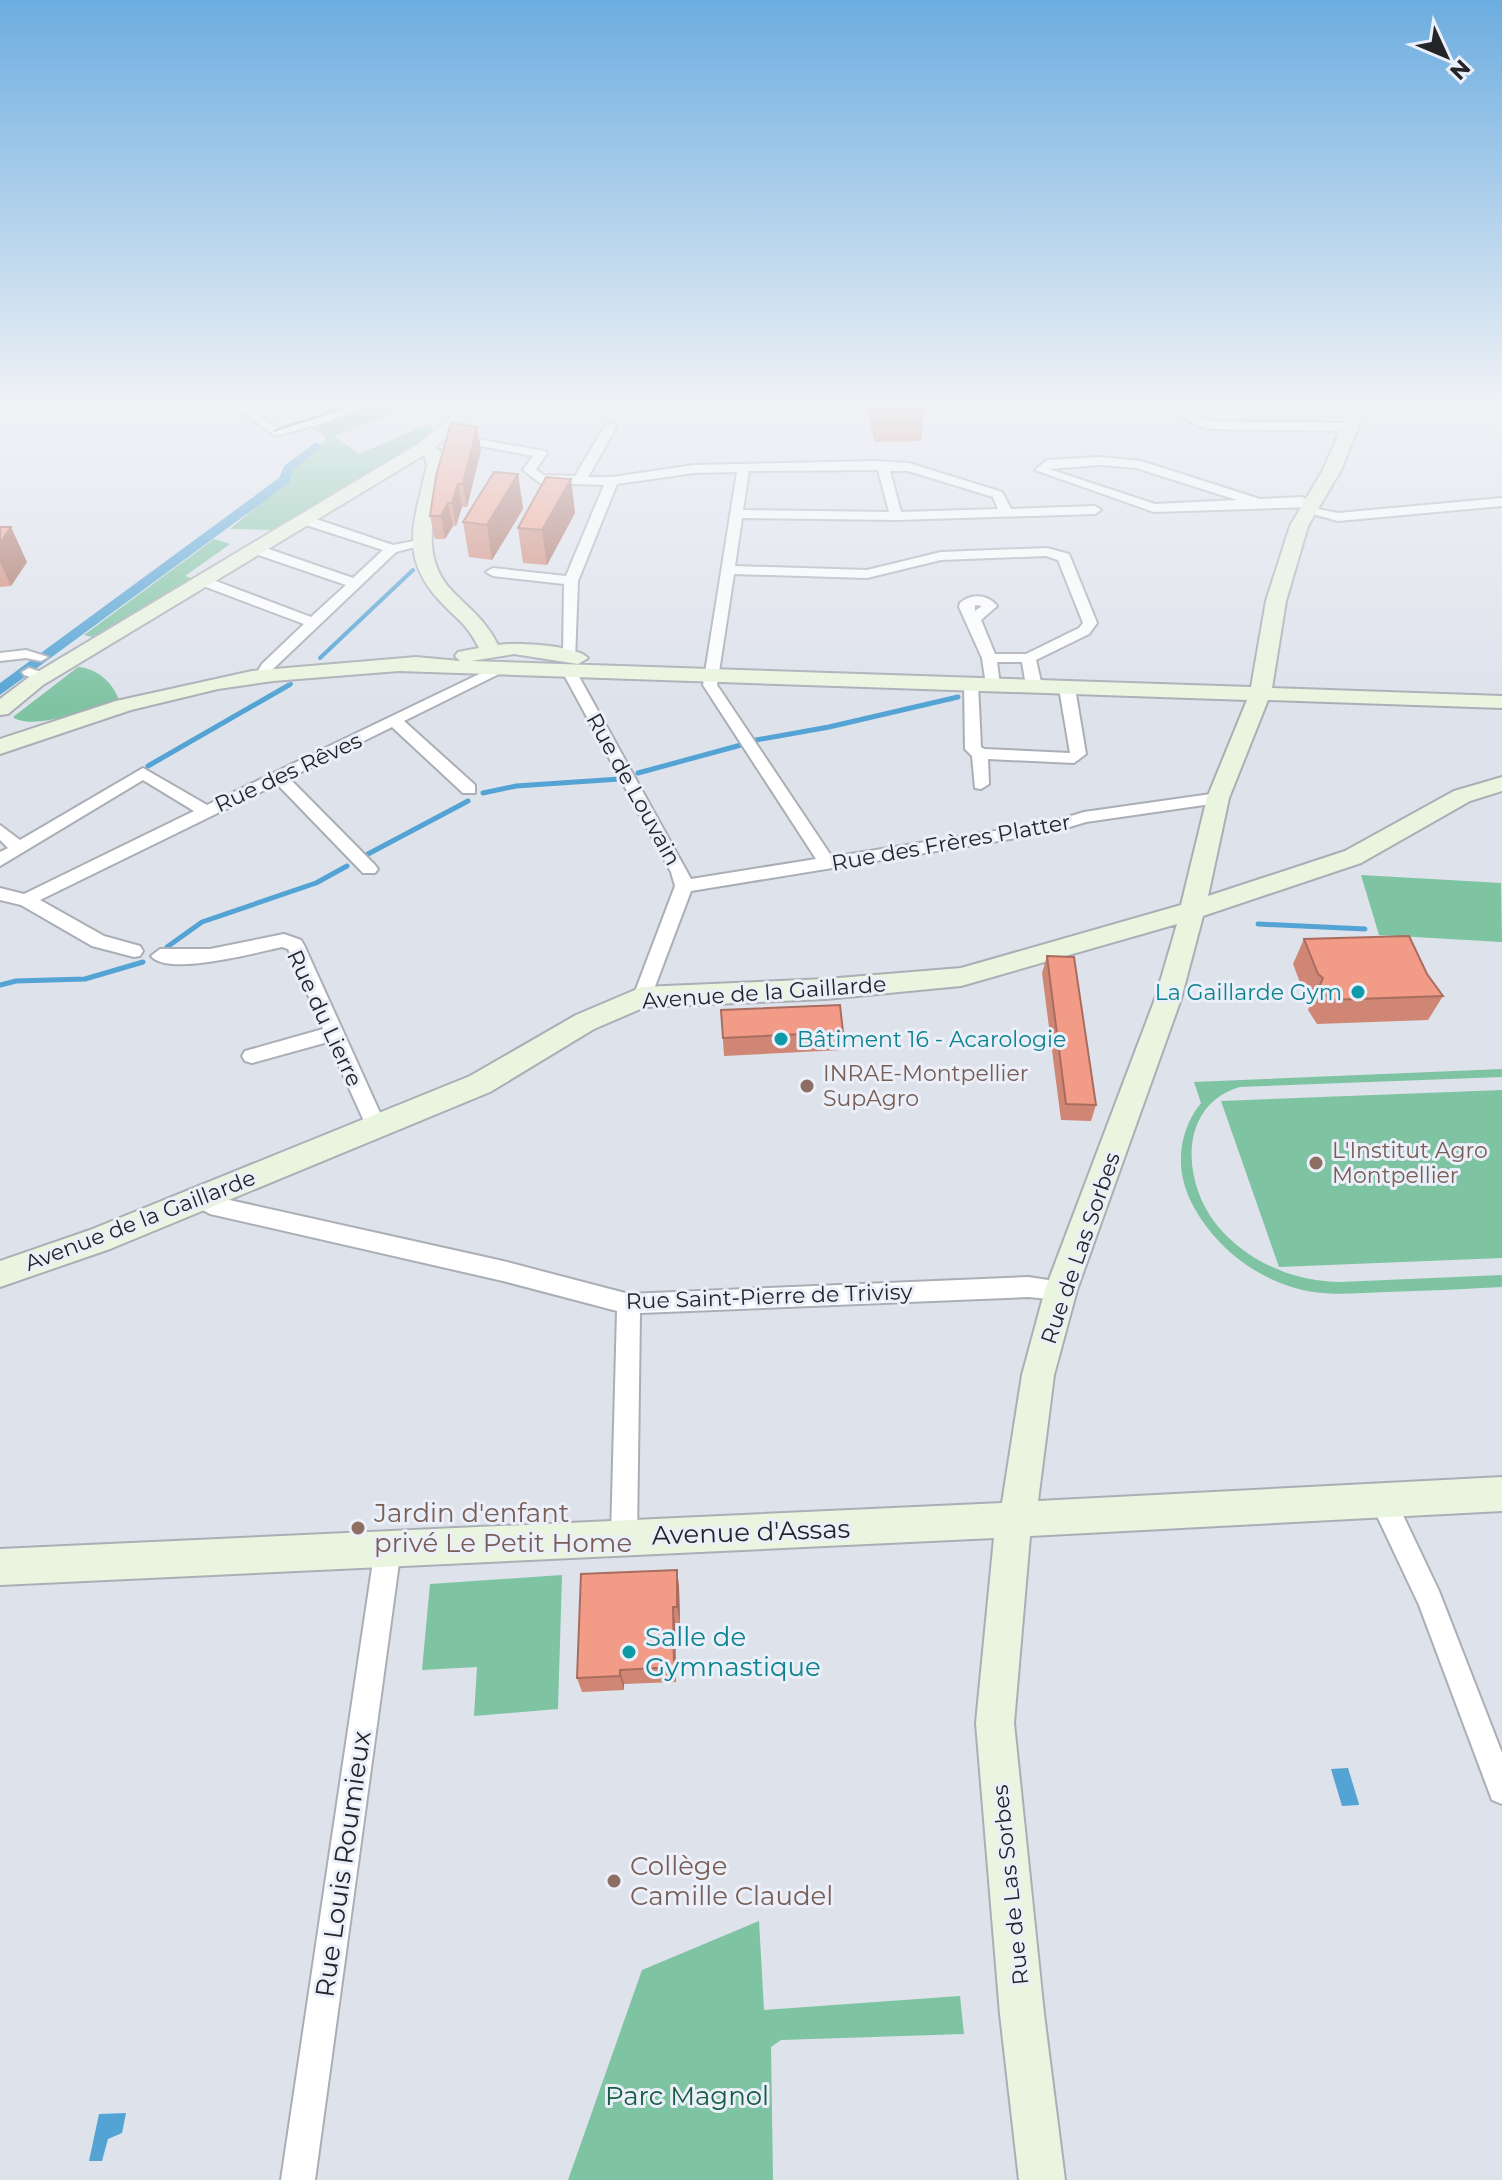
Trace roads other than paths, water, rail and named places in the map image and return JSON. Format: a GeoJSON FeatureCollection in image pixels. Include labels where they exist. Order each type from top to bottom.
{"type":"FeatureCollection","features":[{"type":"Feature","properties":{"kind":"street"},"geometry":{"type":"LineString","coordinates":[[0,709],[52,666],[334,503]]}},
{"type":"Feature","properties":{"kind":"street"},"geometry":{"type":"LineString","coordinates":[[428,503],[419,544],[434,581],[449,600],[476,622],[489,649],[508,660]]}},
{"type":"Feature","properties":{"kind":"street"},"geometry":{"type":"LineString","coordinates":[[570,664],[571,581],[603,503]]}},
{"type":"Feature","properties":{"kind":"street"},"geometry":{"type":"LineString","coordinates":[[737,503],[730,570],[710,685],[713,694],[828,864]]}},
{"type":"Feature","properties":{"kind":"street"},"geometry":{"type":"LineString","coordinates":[[892,503],[896,516]]}},
{"type":"Feature","properties":{"kind":"street"},"geometry":{"type":"LineString","coordinates":[[1002,503],[1006,512]]}},
{"type":"Feature","properties":{"kind":"street"},"geometry":{"type":"LineString","coordinates":[[1138,503],[1154,508],[1259,503],[1310,507],[1338,517],[1494,503]]}},
{"type":"Feature","properties":{"kind":"street","name":"Rue de Las Sorbes"},"geometry":{"type":"LineString","coordinates":[[1042,2180],[996,1748],[1009,1551],[1017,1518],[1038,1375],[1061,1290],[1168,999],[1185,942],[1218,798],[1260,694],[1276,601],[1299,526],[1313,503]]}},
{"type":"Feature","properties":{"kind":"street"},"geometry":{"type":"LineString","coordinates":[[735,514],[896,516],[1095,510]]}},
{"type":"Feature","properties":{"kind":"street"},"geometry":{"type":"LineString","coordinates":[[305,520],[392,549],[419,544]]}},
{"type":"Feature","properties":{"kind":"street"},"geometry":{"type":"LineString","coordinates":[[255,549],[355,583]]}},
{"type":"Feature","properties":{"kind":"street"},"geometry":{"type":"LineString","coordinates":[[262,676],[267,667],[392,549]]}},
{"type":"Feature","properties":{"kind":"street"},"geometry":{"type":"LineString","coordinates":[[730,570],[867,574],[941,556],[1047,552],[1064,557],[1090,623],[1084,631],[1028,658],[989,658]]}},
{"type":"Feature","properties":{"kind":"street"},"geometry":{"type":"LineString","coordinates":[[493,572],[571,581]]}},
{"type":"Feature","properties":{"kind":"street"},"geometry":{"type":"LineString","coordinates":[[203,581],[313,623]]}},
{"type":"Feature","properties":{"kind":"street"},"geometry":{"type":"LineString","coordinates":[[973,619],[989,658],[973,749],[980,754],[1074,758],[1078,754],[1067,688]]}},
{"type":"Feature","properties":{"kind":"street"},"geometry":{"type":"LineString","coordinates":[[3,660],[26,654],[52,666]]}},
{"type":"Feature","properties":{"kind":"street"},"geometry":{"type":"LineString","coordinates":[[1028,658],[1034,686]]}},
{"type":"Feature","properties":{"kind":"street"},"geometry":{"type":"LineString","coordinates":[[3,660],[9,665],[52,666]]}},
{"type":"Feature","properties":{"kind":"street"},"geometry":{"type":"LineString","coordinates":[[0,736],[56,724],[128,702],[262,676],[508,660],[570,664],[613,671],[1502,702]]}},
{"type":"Feature","properties":{"kind":"street","name":"Rue des Rêves"},"geometry":{"type":"LineString","coordinates":[[0,860],[143,773],[207,812],[395,721],[508,660]]}},
{"type":"Feature","properties":{"kind":"street","name":"Rue de Louvain"},"geometry":{"type":"LineString","coordinates":[[570,664],[682,879],[642,997]]}},
{"type":"Feature","properties":{"kind":"street"},"geometry":{"type":"LineString","coordinates":[[0,721],[52,666]]}},
{"type":"Feature","properties":{"kind":"street"},"geometry":{"type":"LineString","coordinates":[[395,721],[469,789]]}},
{"type":"Feature","properties":{"kind":"street"},"geometry":{"type":"LineString","coordinates":[[0,747],[56,724]]}},
{"type":"Feature","properties":{"kind":"street"},"geometry":{"type":"LineString","coordinates":[[980,754],[981,784]]}},
{"type":"Feature","properties":{"kind":"street"},"geometry":{"type":"LineString","coordinates":[[279,777],[369,869]]}},
{"type":"Feature","properties":{"kind":"street","name":"Avenue de la Gaillarde"},"geometry":{"type":"LineString","coordinates":[[0,1274],[99,1240],[480,1084],[585,1022],[642,997],[826,989],[961,977],[1191,911],[1353,857],[1462,796],[1502,784]]}},
{"type":"Feature","properties":{"kind":"street","name":"Rue des Frères Platter"},"geometry":{"type":"LineString","coordinates":[[682,879],[828,864],[1053,827],[1098,815],[1218,798]]}},
{"type":"Feature","properties":{"kind":"street"},"geometry":{"type":"LineString","coordinates":[[26,900],[207,812]]}},
{"type":"Feature","properties":{"kind":"street"},"geometry":{"type":"LineString","coordinates":[[0,830],[18,848]]}},
{"type":"Feature","properties":{"kind":"street"},"geometry":{"type":"LineString","coordinates":[[0,894],[26,900],[85,935],[134,951]]}},
{"type":"Feature","properties":{"kind":"street","name":"Rue du Lierre"},"geometry":{"type":"LineString","coordinates":[[160,956],[210,956],[284,940],[295,945],[376,1126]]}},
{"type":"Feature","properties":{"kind":"street"},"geometry":{"type":"LineString","coordinates":[[252,1056],[333,1033]]}},
{"type":"Feature","properties":{"kind":"street","name":"Rue Saint-Pierre de Trivisy"},"geometry":{"type":"LineString","coordinates":[[202,1199],[210,1205],[503,1271],[629,1304],[1028,1287],[1061,1290]]}},
{"type":"Feature","properties":{"kind":"street"},"geometry":{"type":"LineString","coordinates":[[624,1537],[629,1304]]}},
{"type":"Feature","properties":{"kind":"street","name":"Avenue d'Assas"},"geometry":{"type":"LineString","coordinates":[[0,1567],[1502,1494]]}},
{"type":"Feature","properties":{"kind":"street"},"geometry":{"type":"LineString","coordinates":[[1382,1499],[1430,1600],[1502,1790]]}},
{"type":"Feature","properties":{"kind":"street","name":"Rue Louis Roumieux"},"geometry":{"type":"LineString","coordinates":[[298,2180],[388,1548]]}},
{"type":"Feature","properties":{"kind":"water"},"geometry":{"type":"Polygon","coordinates":[[[1348,1768],[1359,1805],[1342,1806],[1331,1769],[1348,1768]]]}},
{"type":"Feature","properties":{"kind":"water"},"geometry":{"type":"Polygon","coordinates":[[[126,2113],[122,2133],[108,2139],[102,2161],[89,2161],[99,2114],[126,2113]]]}},
{"type":"Feature","properties":{"kind":"waterway"},"geometry":{"type":"LineString","coordinates":[[0,690],[254,503]]}},
{"type":"Feature","properties":{"kind":"waterway"},"geometry":{"type":"LineString","coordinates":[[320,658],[413,570]]}},
{"type":"Feature","properties":{"kind":"waterway"},"geometry":{"type":"LineString","coordinates":[[286,687],[291,684]]}},
{"type":"Feature","properties":{"kind":"waterway"},"geometry":{"type":"LineString","coordinates":[[148,766],[289,685]]}},
{"type":"Feature","properties":{"kind":"waterway"},"geometry":{"type":"LineString","coordinates":[[756,740],[829,727],[958,697]]}},
{"type":"Feature","properties":{"kind":"waterway"},"geometry":{"type":"LineString","coordinates":[[638,773],[741,745]]}},
{"type":"Feature","properties":{"kind":"waterway"},"geometry":{"type":"LineString","coordinates":[[483,793],[516,786],[620,779]]}},
{"type":"Feature","properties":{"kind":"waterway"},"geometry":{"type":"LineString","coordinates":[[368,854],[468,801]]}},
{"type":"Feature","properties":{"kind":"waterway"},"geometry":{"type":"LineString","coordinates":[[167,947],[202,922],[316,883],[347,866]]}},
{"type":"Feature","properties":{"kind":"waterway"},"geometry":{"type":"LineString","coordinates":[[1258,924],[1365,929]]}},
{"type":"Feature","properties":{"kind":"waterway"},"geometry":{"type":"LineString","coordinates":[[0,985],[16,981],[85,979],[143,962]]}},
{"type":"Feature","properties":{"kind":"place","name":"La Gaillarde Gym"},"geometry":{"type":"Point","coordinates":[1358,992]}},
{"type":"Feature","properties":{"kind":"place","name":"Bâtiment 16 - Acarologie"},"geometry":{"type":"Point","coordinates":[781,1039]}},
{"type":"Feature","properties":{"kind":"place","name":"INRAE-Montpellier SupAgro"},"geometry":{"type":"Point","coordinates":[807,1086]}},
{"type":"Feature","properties":{"kind":"place","name":"L'Institut Agro Montpellier"},"geometry":{"type":"Point","coordinates":[1316,1163]}},
{"type":"Feature","properties":{"kind":"place","name":"Jardin d'enfant privé Le Petit Home"},"geometry":{"type":"Point","coordinates":[358,1528]}},
{"type":"Feature","properties":{"kind":"place","name":"Salle de Gymnastique"},"geometry":{"type":"Point","coordinates":[629,1652]}},
{"type":"Feature","properties":{"kind":"place","name":"Collège Camille Claudel"},"geometry":{"type":"Point","coordinates":[614,1881]}},
{"type":"Feature","properties":{"kind":"park label","name":"Parc Magnol"},"geometry":{"type":"Point","coordinates":[687,2096]}}]}
